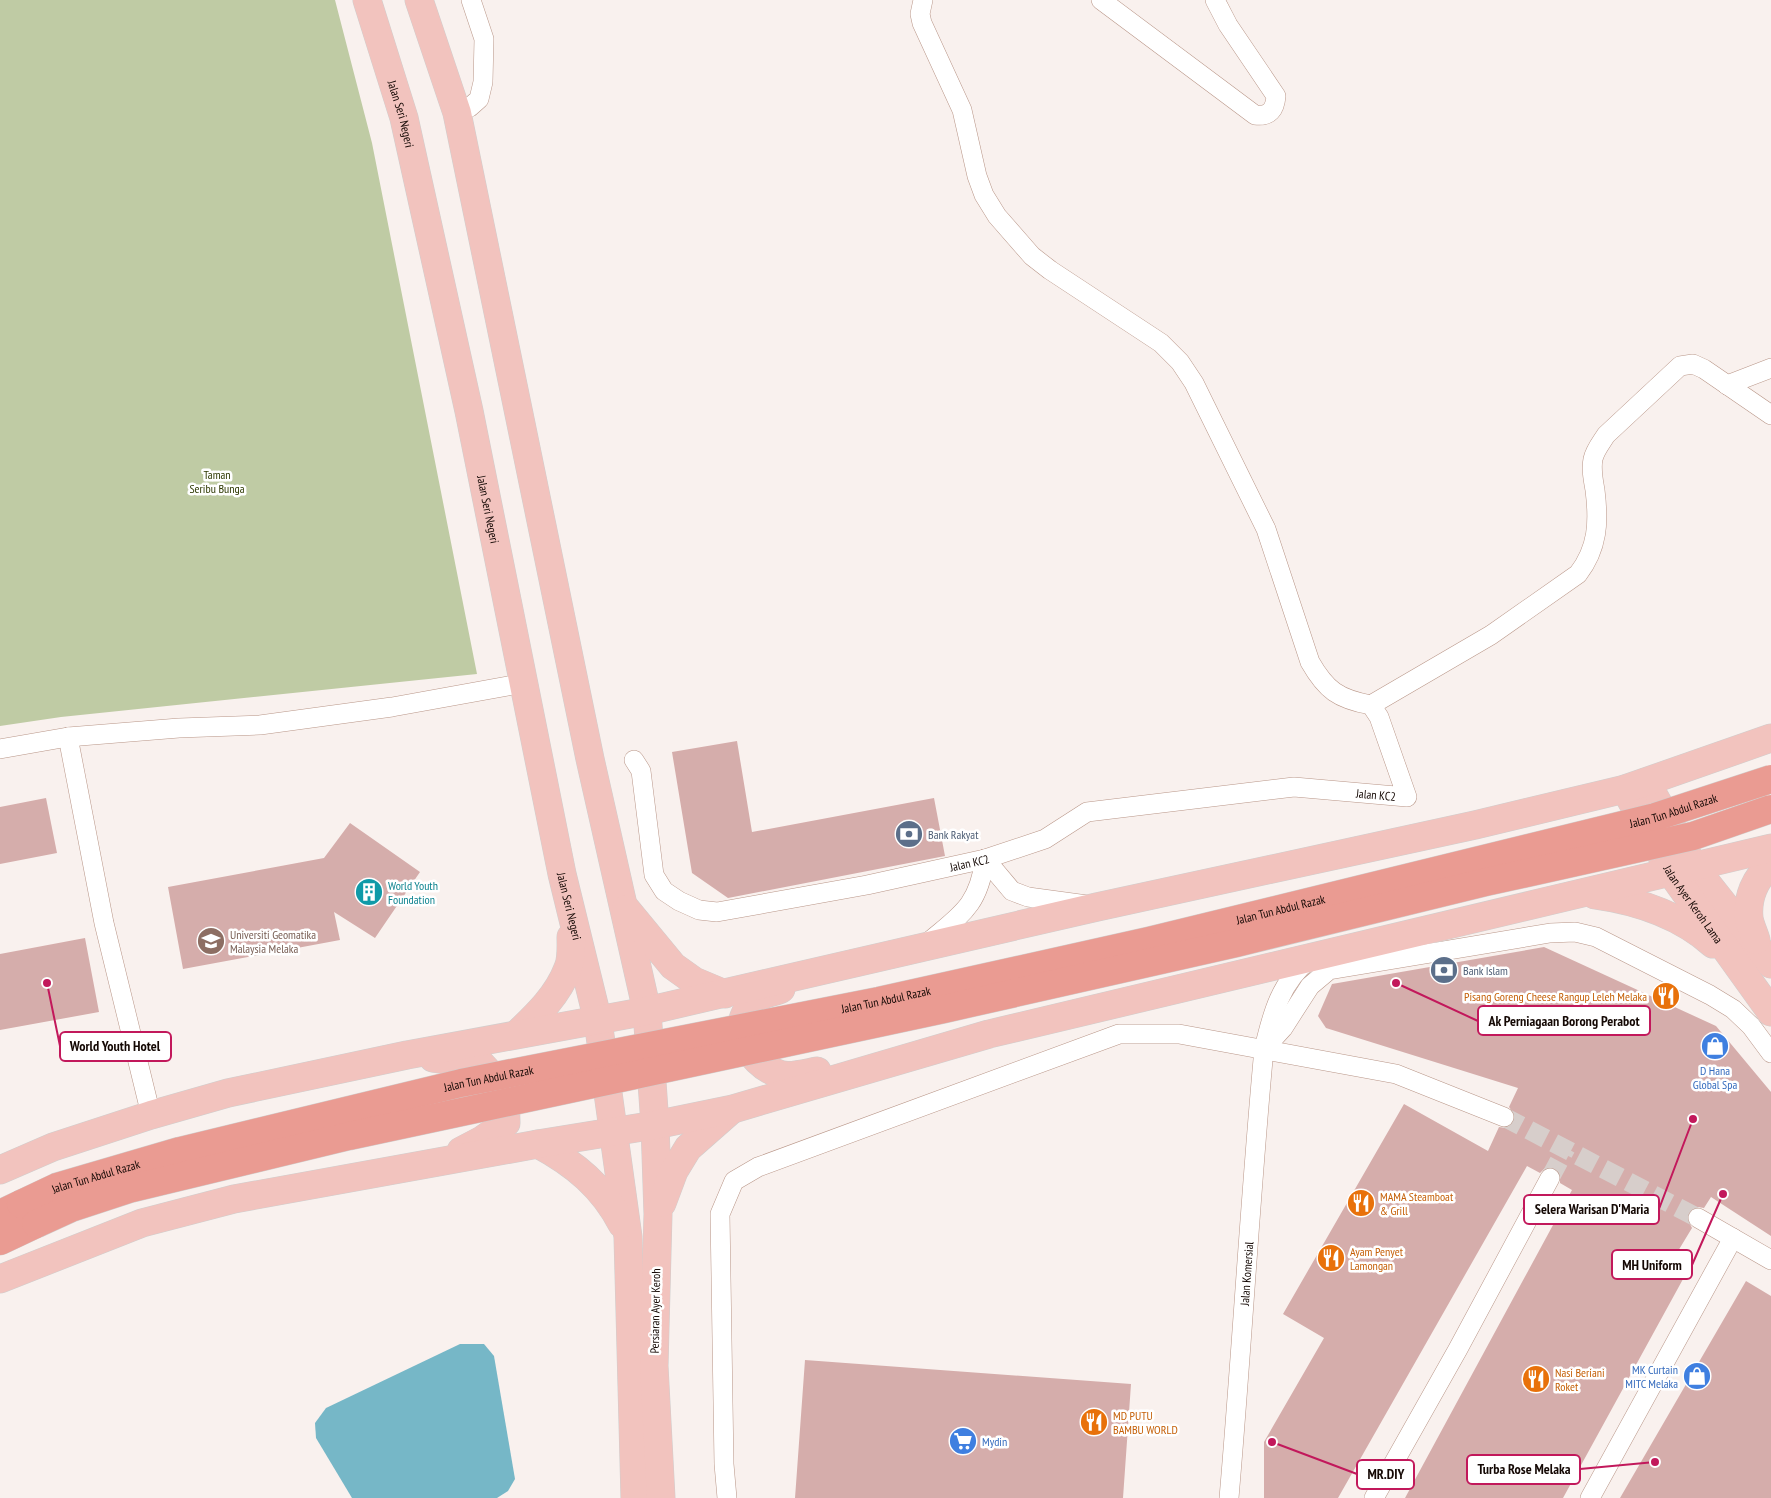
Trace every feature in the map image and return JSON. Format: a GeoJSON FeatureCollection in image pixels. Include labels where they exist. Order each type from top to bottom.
{"type":"FeatureCollection","features":[{"type":"Feature","properties":{"kind":"highway","name":"Jalan Tun Abdul Razak"},"geometry":{"type":"LineString","coordinates":[[0,1241],[19,1214],[57,1187],[180,1151],[461,1083],[879,1000],[1150,941],[1654,816],[1771,779]]}},
{"type":"Feature","properties":{"kind":"highway","name":"Jalan Tun Abdul Razak"},"geometry":{"type":"LineString","coordinates":[[19,1214],[71,1208],[129,1188],[349,1136],[944,1009],[1236,943],[1486,882],[1693,836],[1771,809]]}},
{"type":"Feature","properties":{"kind":"main road","name":"Jalan Seri Negeri"},"geometry":{"type":"LineString","coordinates":[[367,0],[406,128],[469,411],[572,923],[598,1021],[613,1131]]}},
{"type":"Feature","properties":{"kind":"main road"},"geometry":{"type":"LineString","coordinates":[[419,0],[457,113],[590,759],[647,1010]]}},
{"type":"Feature","properties":{"kind":"main road"},"geometry":{"type":"LineString","coordinates":[[0,1170],[53,1147],[151,1115],[228,1093],[407,1055],[598,1021],[725,994],[1097,907],[1475,825],[1636,786],[1771,738]]}},
{"type":"Feature","properties":{"kind":"main road","name":"Jalan Ayer Keroh Lama"},"geometry":{"type":"LineString","coordinates":[[1636,786],[1732,960],[1771,1012]]}},
{"type":"Feature","properties":{"kind":"main road"},"geometry":{"type":"LineString","coordinates":[[1475,825],[1517,843],[1530,861],[1530,881],[1518,909]]}},
{"type":"Feature","properties":{"kind":"main road"},"geometry":{"type":"LineString","coordinates":[[0,1279],[142,1223],[234,1199],[538,1144],[655,1125],[733,1109],[989,1034],[1771,848]]}},
{"type":"Feature","properties":{"kind":"main road"},"geometry":{"type":"LineString","coordinates":[[1765,956],[1749,918],[1751,892],[1761,872],[1771,866]]}},
{"type":"Feature","properties":{"kind":"main road","name":"Jalan Ayer Keroh Lama"},"geometry":{"type":"LineString","coordinates":[[1683,870],[1765,956]]}},
{"type":"Feature","properties":{"kind":"main road"},"geometry":{"type":"LineString","coordinates":[[1584,893],[1621,898],[1659,911],[1681,921],[1732,960]]}},
{"type":"Feature","properties":{"kind":"main road"},"geometry":{"type":"LineString","coordinates":[[623,906],[673,966],[694,981],[725,994]]}},
{"type":"Feature","properties":{"kind":"main road"},"geometry":{"type":"LineString","coordinates":[[517,1034],[542,1010],[558,989],[569,967],[572,923]]}},
{"type":"Feature","properties":{"kind":"main road"},"geometry":{"type":"LineString","coordinates":[[846,966],[759,998],[745,1014],[743,1041],[757,1063],[781,1075],[883,1065]]}},
{"type":"Feature","properties":{"kind":"main road","name":"Persiaran Ayer Keroh"},"geometry":{"type":"LineString","coordinates":[[647,1010],[655,1125],[658,1214],[654,1366],[661,1498]]}},
{"type":"Feature","properties":{"kind":"main road"},"geometry":{"type":"LineString","coordinates":[[407,1055],[481,1064],[505,1090],[506,1123],[482,1140],[442,1161]]}},
{"type":"Feature","properties":{"kind":"main road"},"geometry":{"type":"LineString","coordinates":[[658,1214],[674,1171],[688,1148],[733,1109]]}},
{"type":"Feature","properties":{"kind":"main road","name":"Persiaran Ayer Keroh"},"geometry":{"type":"LineString","coordinates":[[613,1131],[628,1237],[634,1498]]}},
{"type":"Feature","properties":{"kind":"main road"},"geometry":{"type":"LineString","coordinates":[[538,1144],[568,1160],[593,1181],[613,1207],[628,1237]]}},
{"type":"Feature","properties":{"kind":"street"},"geometry":{"type":"LineString","coordinates":[[457,113],[470,107],[479,99],[482,82],[484,39],[471,0]]}},
{"type":"Feature","properties":{"kind":"street"},"geometry":{"type":"LineString","coordinates":[[923,0],[920,14],[922,23],[962,110],[977,176],[984,195],[997,216],[1032,256],[1050,270],[1161,343],[1180,362],[1207,404],[1266,529],[1310,662],[1321,681],[1336,694],[1353,702],[1371,705],[1464,649],[1491,635],[1569,582],[1588,562],[1595,540],[1598,514],[1592,468],[1593,457],[1606,435],[1680,366],[1693,364],[1771,415]]}},
{"type":"Feature","properties":{"kind":"street"},"geometry":{"type":"LineString","coordinates":[[1101,0],[1255,115],[1262,116],[1271,112],[1275,105],[1276,96],[1228,25],[1215,0]]}},
{"type":"Feature","properties":{"kind":"street"},"geometry":{"type":"LineString","coordinates":[[1727,385],[1771,368]]}},
{"type":"Feature","properties":{"kind":"street"},"geometry":{"type":"LineString","coordinates":[[0,749],[68,737],[179,728],[260,725],[392,707],[524,683]]}},
{"type":"Feature","properties":{"kind":"street","name":"Jalan KC2"},"geometry":{"type":"LineString","coordinates":[[634,760],[641,770],[654,875],[664,891],[699,910],[717,912],[867,885],[985,859],[1045,839],[1087,812],[1294,787],[1407,797],[1379,717],[1371,705]]}},
{"type":"Feature","properties":{"kind":"street"},"geometry":{"type":"LineString","coordinates":[[68,737],[104,923],[151,1115]]}},
{"type":"Feature","properties":{"kind":"street"},"geometry":{"type":"LineString","coordinates":[[985,859],[1012,891],[1028,897],[1097,907]]}},
{"type":"Feature","properties":{"kind":"street"},"geometry":{"type":"LineString","coordinates":[[920,949],[972,904],[982,883],[985,859]]}},
{"type":"Feature","properties":{"kind":"street"},"geometry":{"type":"LineString","coordinates":[[1264,1049],[1283,1028],[1310,986],[1329,970],[1550,933],[1575,932],[1596,937],[1710,994],[1733,1009],[1751,1026],[1771,1053]]}},
{"type":"Feature","properties":{"kind":"street","name":"Jalan Komersial"},"geometry":{"type":"LineString","coordinates":[[1229,1498],[1242,1350],[1249,1214],[1264,1049],[1274,1012],[1286,984],[1297,969],[1313,957]]}},
{"type":"Feature","properties":{"kind":"street"},"geometry":{"type":"LineString","coordinates":[[727,1498],[724,1464],[720,1214],[734,1181],[758,1167],[1119,1034],[1179,1034],[1396,1074],[1504,1117]]}},
{"type":"Feature","properties":{"kind":"street"},"geometry":{"type":"LineString","coordinates":[[1374,1498],[1458,1349],[1550,1178]]}},
{"type":"Feature","properties":{"kind":"street"},"geometry":{"type":"LineString","coordinates":[[1698,1218],[1771,1260]]}},
{"type":"Feature","properties":{"kind":"street"},"geometry":{"type":"LineString","coordinates":[[1590,1498],[1733,1238]]}},
{"type":"Feature","properties":{"kind":"green space","name":"Taman Seribu Bunga"},"geometry":{"type":"Polygon","coordinates":[[[0,0],[335,0],[372,143],[477,674],[61,717],[0,726],[0,0]]]}},
{"type":"Feature","properties":{"kind":"water"},"geometry":{"type":"Polygon","coordinates":[[[460,1344],[484,1344],[494,1356],[515,1479],[508,1491],[497,1498],[352,1498],[316,1438],[315,1423],[326,1408],[460,1344]]]}},
{"type":"Feature","properties":{"kind":"building"},"geometry":{"type":"Polygon","coordinates":[[[737,741],[752,832],[934,798],[945,856],[728,898],[692,873],[672,752],[737,741]]]}},
{"type":"Feature","properties":{"kind":"building"},"geometry":{"type":"Polygon","coordinates":[[[46,798],[57,853],[0,864],[0,807],[46,798]]]}},
{"type":"Feature","properties":{"kind":"building"},"geometry":{"type":"Polygon","coordinates":[[[350,823],[420,872],[375,938],[334,912],[340,940],[183,969],[168,887],[324,858],[350,823]]]}},
{"type":"Feature","properties":{"kind":"building"},"geometry":{"type":"Polygon","coordinates":[[[85,938],[99,1012],[0,1030],[0,954],[85,938]]]}},
{"type":"Feature","properties":{"kind":"building"},"geometry":{"type":"Polygon","coordinates":[[[1544,947],[1716,1026],[1771,1092],[1771,1236],[1711,1197],[1704,1208],[1698,1207],[1689,1212],[1687,1218],[1692,1228],[1672,1261],[1688,1270],[1563,1498],[1405,1498],[1572,1190],[1560,1183],[1560,1173],[1555,1168],[1545,1168],[1540,1173],[1527,1166],[1338,1498],[1264,1498],[1264,1442],[1324,1338],[1283,1314],[1404,1104],[1488,1151],[1499,1127],[1506,1128],[1515,1121],[1515,1115],[1509,1107],[1518,1088],[1326,1028],[1318,1016],[1332,984],[1544,947]]]}},
{"type":"Feature","properties":{"kind":"building"},"geometry":{"type":"Polygon","coordinates":[[[1746,1281],[1771,1296],[1771,1498],[1620,1498],[1746,1281]]]}},
{"type":"Feature","properties":{"kind":"building","name":"Mydin"},"geometry":{"type":"Polygon","coordinates":[[[805,1360],[1131,1384],[1123,1498],[795,1498],[805,1360]]]}},
{"type":"Feature","properties":{"kind":"tunnel"},"geometry":{"type":"LineString","coordinates":[[1504,1117],[1698,1218]]}},
{"type":"Feature","properties":{"kind":"tunnel"},"geometry":{"type":"LineString","coordinates":[[1550,1178],[1566,1148]]}},
{"type":"Feature","properties":{"kind":"place","name":"Bank Rakyat"},"geometry":{"type":"Point","coordinates":[909,834]}},
{"type":"Feature","properties":{"kind":"place","name":"World Youth Foundation"},"geometry":{"type":"Point","coordinates":[369,892]}},
{"type":"Feature","properties":{"kind":"place","name":"Universiti Geomatika Malaysia Melaka"},"geometry":{"type":"Point","coordinates":[211,941]}},
{"type":"Feature","properties":{"kind":"place","name":"Bank Islam"},"geometry":{"type":"Point","coordinates":[1444,970]}},
{"type":"Feature","properties":{"kind":"place","name":"World Youth Hotel"},"geometry":{"type":"Point","coordinates":[47,983]}},
{"type":"Feature","properties":{"kind":"place","name":"Ak Perniagaan Borong Perabot"},"geometry":{"type":"Point","coordinates":[1396,983]}},
{"type":"Feature","properties":{"kind":"place","name":"Pisang Goreng Cheese Rangup Leleh Melaka"},"geometry":{"type":"Point","coordinates":[1666,996]}},
{"type":"Feature","properties":{"kind":"place","name":"D Hana Global Spa"},"geometry":{"type":"Point","coordinates":[1715,1046]}},
{"type":"Feature","properties":{"kind":"place","name":"Selera Warisan D'Maria"},"geometry":{"type":"Point","coordinates":[1693,1119]}},
{"type":"Feature","properties":{"kind":"place","name":"MH Uniform"},"geometry":{"type":"Point","coordinates":[1723,1194]}},
{"type":"Feature","properties":{"kind":"place","name":"MAMA Steamboat & Grill"},"geometry":{"type":"Point","coordinates":[1361,1203]}},
{"type":"Feature","properties":{"kind":"place","name":"Ayam Penyet Lamongan"},"geometry":{"type":"Point","coordinates":[1331,1258]}},
{"type":"Feature","properties":{"kind":"place","name":"MK Curtain MITC Melaka"},"geometry":{"type":"Point","coordinates":[1697,1376]}},
{"type":"Feature","properties":{"kind":"place","name":"Nasi Beriani Roket"},"geometry":{"type":"Point","coordinates":[1536,1379]}},
{"type":"Feature","properties":{"kind":"place","name":"MD PUTU BAMBU WORLD"},"geometry":{"type":"Point","coordinates":[1094,1422]}},
{"type":"Feature","properties":{"kind":"place","name":"Mydin"},"geometry":{"type":"Point","coordinates":[963,1441]}},
{"type":"Feature","properties":{"kind":"place","name":"MR.DIY"},"geometry":{"type":"Point","coordinates":[1272,1442]}},
{"type":"Feature","properties":{"kind":"place","name":"Turba Rose Melaka"},"geometry":{"type":"Point","coordinates":[1655,1462]}}]}
